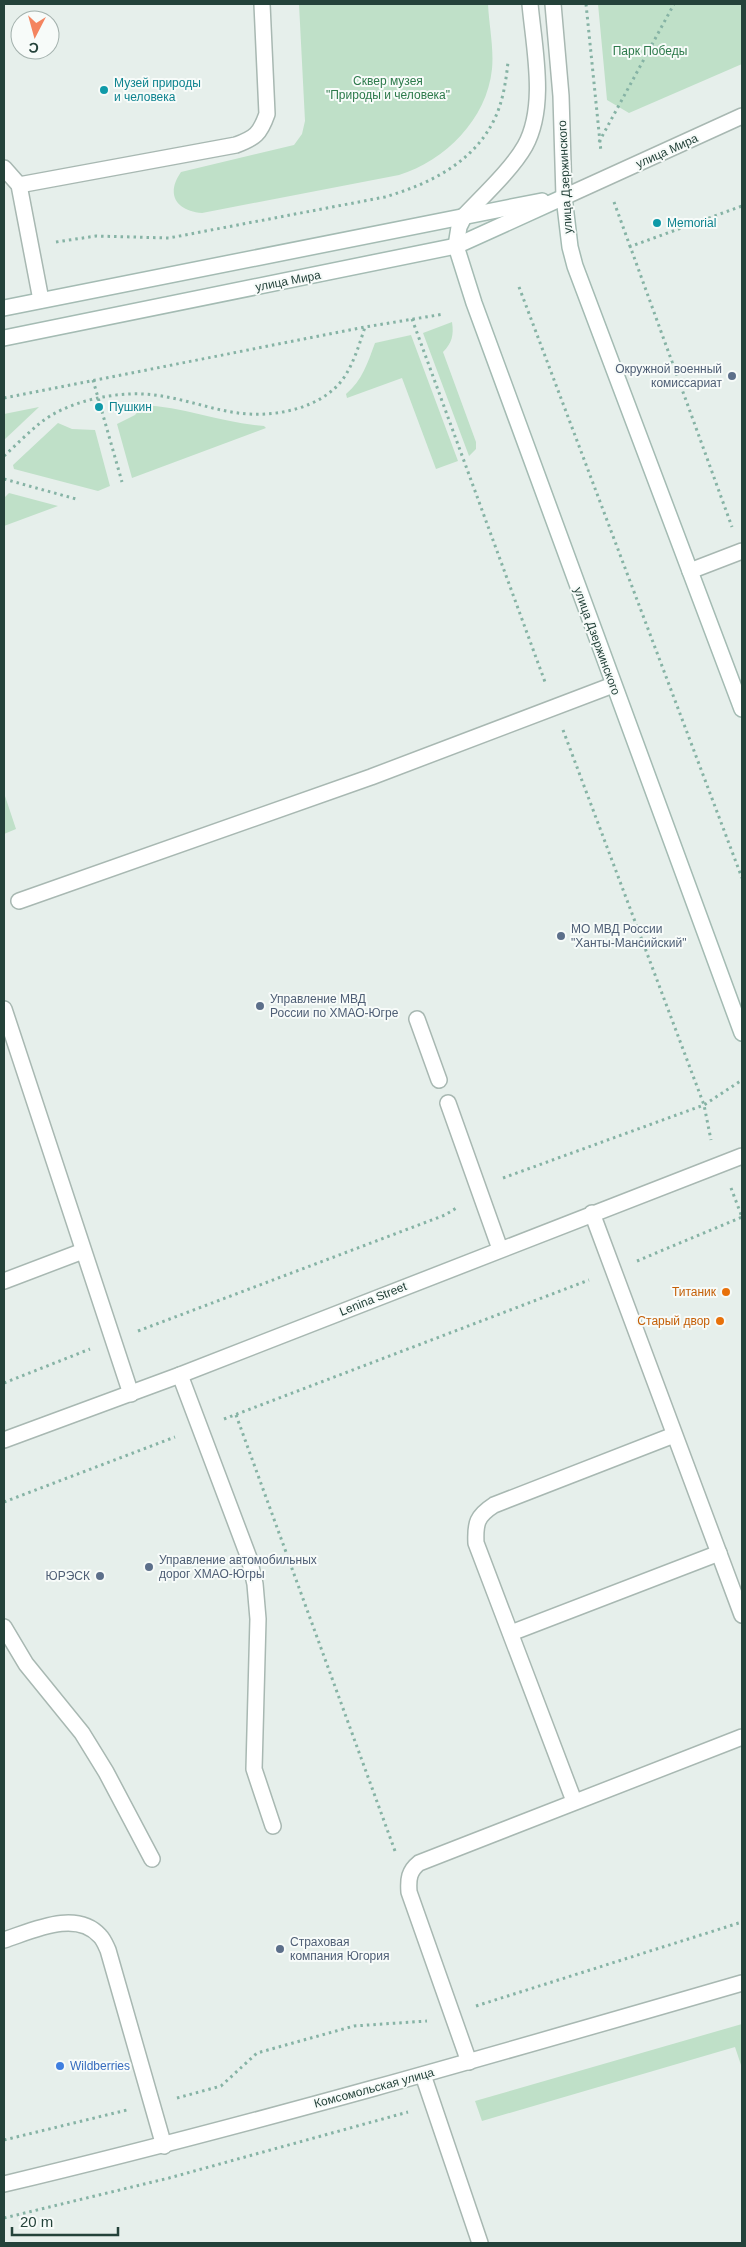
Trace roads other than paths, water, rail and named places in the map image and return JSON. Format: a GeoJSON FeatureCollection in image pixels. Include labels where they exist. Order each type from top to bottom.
{"type":"FeatureCollection","features":[{"type":"Feature","properties":{"kind":"main road"},"geometry":{"type":"LineString","coordinates":[[19,185],[236,145],[252,139],[262,128],[267,114],[262,4]]}},
{"type":"Feature","properties":{"kind":"main road"},"geometry":{"type":"LineString","coordinates":[[456,246],[459,227],[464,215],[513,162],[524,148],[532,131],[538,96],[530,4]]}},
{"type":"Feature","properties":{"kind":"main road","name":"улица Дзержинского"},"geometry":{"type":"LineString","coordinates":[[553,4],[561,96],[564,197],[570,247],[575,266],[742,709]]}},
{"type":"Feature","properties":{"kind":"main road","name":"улица Мира"},"geometry":{"type":"LineString","coordinates":[[4,338],[456,246],[742,116]]}},
{"type":"Feature","properties":{"kind":"main road"},"geometry":{"type":"LineString","coordinates":[[4,168],[19,185],[41,300]]}},
{"type":"Feature","properties":{"kind":"main road","name":"улица Мира"},"geometry":{"type":"LineString","coordinates":[[4,308],[464,215],[564,197]]}},
{"type":"Feature","properties":{"kind":"main road","name":"улица Дзержинского"},"geometry":{"type":"LineString","coordinates":[[456,246],[528,452],[742,1034]]}},
{"type":"Feature","properties":{"kind":"main road"},"geometry":{"type":"LineString","coordinates":[[690,571],[742,551]]}},
{"type":"Feature","properties":{"kind":"main road"},"geometry":{"type":"LineString","coordinates":[[19,901],[371,777],[613,685]]}},
{"type":"Feature","properties":{"kind":"main road"},"geometry":{"type":"LineString","coordinates":[[4,1009],[130,1394]]}},
{"type":"Feature","properties":{"kind":"main road"},"geometry":{"type":"LineString","coordinates":[[417,1019],[439,1080]]}},
{"type":"Feature","properties":{"kind":"main road"},"geometry":{"type":"LineString","coordinates":[[448,1104],[500,1249]]}},
{"type":"Feature","properties":{"kind":"main road","name":"Lenina Street"},"geometry":{"type":"LineString","coordinates":[[4,1440],[180,1376],[500,1249],[742,1156]]}},
{"type":"Feature","properties":{"kind":"main road"},"geometry":{"type":"LineString","coordinates":[[592,1214],[742,1615]]}},
{"type":"Feature","properties":{"kind":"main road"},"geometry":{"type":"LineString","coordinates":[[4,1281],[83,1251]]}},
{"type":"Feature","properties":{"kind":"main road"},"geometry":{"type":"LineString","coordinates":[[180,1376],[249,1558],[258,1619],[254,1769],[274,1826]]}},
{"type":"Feature","properties":{"kind":"main road"},"geometry":{"type":"LineString","coordinates":[[574,1801],[476,1543],[475,1527],[482,1513],[494,1505],[674,1435]]}},
{"type":"Feature","properties":{"kind":"main road"},"geometry":{"type":"LineString","coordinates":[[511,1634],[719,1553]]}},
{"type":"Feature","properties":{"kind":"main road"},"geometry":{"type":"LineString","coordinates":[[4,1627],[26,1664],[82,1733],[106,1772],[152,1859]]}},
{"type":"Feature","properties":{"kind":"main road"},"geometry":{"type":"LineString","coordinates":[[469,2062],[409,1892],[408,1879],[411,1869],[420,1863],[574,1801],[742,1737]]}},
{"type":"Feature","properties":{"kind":"main road"},"geometry":{"type":"LineString","coordinates":[[4,1940],[63,1922],[84,1925],[100,1936],[108,1950],[164,2146]]}},
{"type":"Feature","properties":{"kind":"main road","name":"Комсомольская улица"},"geometry":{"type":"LineString","coordinates":[[4,2184],[164,2146],[423,2075],[742,1983]]}},
{"type":"Feature","properties":{"kind":"main road"},"geometry":{"type":"LineString","coordinates":[[423,2075],[480,2243]]}},
{"type":"Feature","properties":{"kind":"place","name":"Музей природы и человека"},"geometry":{"type":"Point","coordinates":[104,90]}},
{"type":"Feature","properties":{"kind":"place","name":"Memorial"},"geometry":{"type":"Point","coordinates":[657,223]}},
{"type":"Feature","properties":{"kind":"place","name":"Окружной военный комиссариат"},"geometry":{"type":"Point","coordinates":[732,376]}},
{"type":"Feature","properties":{"kind":"place","name":"Пушкин"},"geometry":{"type":"Point","coordinates":[99,407]}},
{"type":"Feature","properties":{"kind":"place","name":"МО МВД России \"Ханты-Мансийский\""},"geometry":{"type":"Point","coordinates":[561,936]}},
{"type":"Feature","properties":{"kind":"place","name":"Управление МВД России по ХМАО-Югре"},"geometry":{"type":"Point","coordinates":[260,1006]}},
{"type":"Feature","properties":{"kind":"place","name":"Титаник"},"geometry":{"type":"Point","coordinates":[726,1292]}},
{"type":"Feature","properties":{"kind":"place","name":"Старый двор"},"geometry":{"type":"Point","coordinates":[720,1321]}},
{"type":"Feature","properties":{"kind":"place","name":"Управление автомобильных дорог ХМАО-Югры"},"geometry":{"type":"Point","coordinates":[149,1567]}},
{"type":"Feature","properties":{"kind":"place","name":"ЮРЭСК"},"geometry":{"type":"Point","coordinates":[100,1576]}},
{"type":"Feature","properties":{"kind":"place","name":"Страховая компания Югория"},"geometry":{"type":"Point","coordinates":[280,1949]}},
{"type":"Feature","properties":{"kind":"place","name":"Wildberries"},"geometry":{"type":"Point","coordinates":[60,2066]}},
{"type":"Feature","properties":{"kind":"park label","name":"Парк Победы"},"geometry":{"type":"Point","coordinates":[650,51]}},
{"type":"Feature","properties":{"kind":"park label","name":"Сквер музея \"Природы и человека\""},"geometry":{"type":"Point","coordinates":[388,88]}}]}
